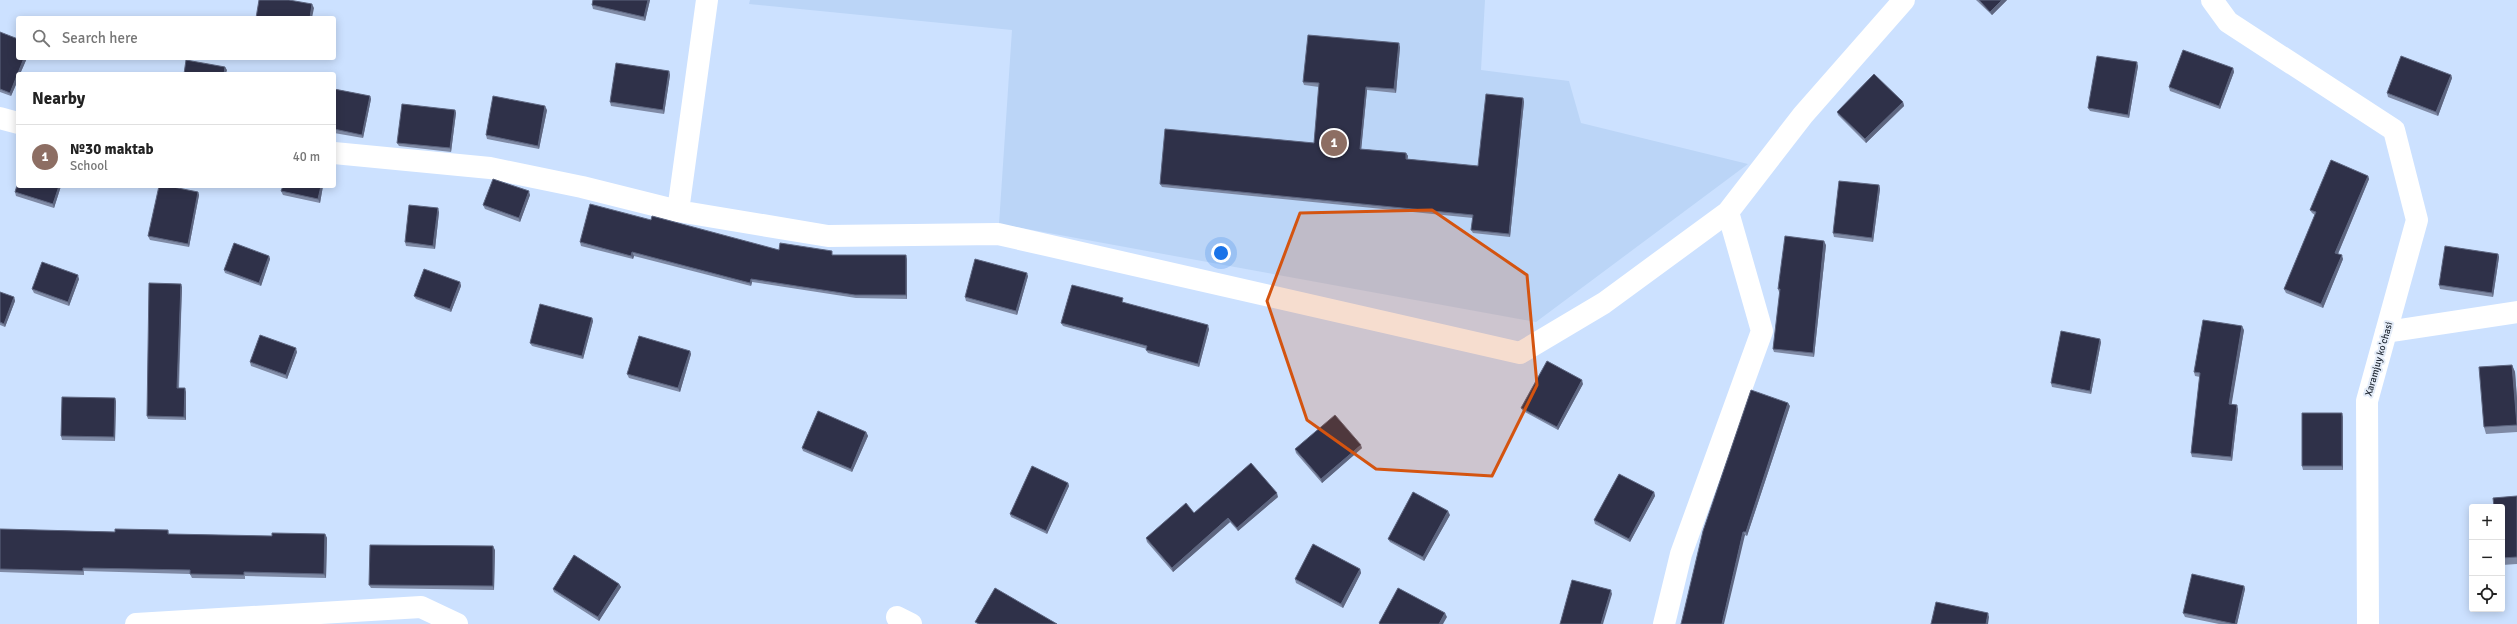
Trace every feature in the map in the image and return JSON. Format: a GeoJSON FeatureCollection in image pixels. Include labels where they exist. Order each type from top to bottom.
{"type":"FeatureCollection","features":[{"type":"Feature","properties":{"kind":"street"},"geometry":{"type":"LineString","coordinates":[[678,211],[708,0]]}},
{"type":"Feature","properties":{"kind":"street"},"geometry":{"type":"LineString","coordinates":[[336,153],[490,168],[582,186],[678,211],[828,236],[998,234],[1520,353],[1604,303],[1728,212],[1802,115],[1904,0]]}},
{"type":"Feature","properties":{"kind":"street","name":"Xaramjuy ko'chasi"},"geometry":{"type":"LineString","coordinates":[[2212,0],[2228,22],[2394,130],[2417,220],[2367,400],[2368,624]]}},
{"type":"Feature","properties":{"kind":"street"},"geometry":{"type":"LineString","coordinates":[[0,118],[16,122]]}},
{"type":"Feature","properties":{"kind":"street"},"geometry":{"type":"LineString","coordinates":[[1664,624],[1681,554],[1762,331],[1728,212]]}},
{"type":"Feature","properties":{"kind":"street"},"geometry":{"type":"LineString","coordinates":[[2386,332],[2517,312]]}},
{"type":"Feature","properties":{"kind":"street"},"geometry":{"type":"LineString","coordinates":[[136,624],[421,607],[457,624]]}},
{"type":"Feature","properties":{"kind":"highlighted area"},"geometry":{"type":"Polygon","coordinates":[[[1432,210],[1527,275],[1537,385],[1492,476],[1376,469],[1307,420],[1267,301],[1300,213],[1432,210]]]}},
{"type":"Feature","properties":{"kind":"shaded area"},"geometry":{"type":"Polygon","coordinates":[[[750,0],[1485,0],[1481,70],[1569,81],[1581,123],[1748,164],[1536,322],[999,224],[1012,30],[749,4],[750,0]]]}},
{"type":"Feature","properties":{"kind":"building"},"geometry":{"type":"Polygon","coordinates":[[[259,0],[289,0],[312,4],[310,16],[256,16],[259,0]]]}},
{"type":"Feature","properties":{"kind":"building"},"geometry":{"type":"Polygon","coordinates":[[[593,0],[648,0],[644,17],[592,5],[593,0]]]}},
{"type":"Feature","properties":{"kind":"building"},"geometry":{"type":"Polygon","coordinates":[[[1979,0],[2002,0],[1990,12],[1979,0]]]}},
{"type":"Feature","properties":{"kind":"building"},"geometry":{"type":"Polygon","coordinates":[[[0,32],[16,38],[16,60],[23,60],[18,72],[16,72],[16,78],[10,93],[0,89],[0,32]]]}},
{"type":"Feature","properties":{"kind":"building"},"geometry":{"type":"Polygon","coordinates":[[[1308,35],[1399,43],[1394,89],[1366,87],[1360,149],[1406,153],[1406,159],[1478,166],[1486,94],[1523,98],[1509,234],[1471,230],[1473,215],[1160,184],[1165,129],[1314,143],[1319,83],[1303,82],[1308,35]]]}},
{"type":"Feature","properties":{"kind":"building"},"geometry":{"type":"Polygon","coordinates":[[[2183,50],[2233,68],[2219,106],[2169,87],[2183,50]]]}},
{"type":"Feature","properties":{"kind":"building"},"geometry":{"type":"Polygon","coordinates":[[[2097,56],[2137,62],[2128,115],[2088,108],[2097,56]]]}},
{"type":"Feature","properties":{"kind":"building"},"geometry":{"type":"Polygon","coordinates":[[[2401,56],[2451,75],[2436,112],[2387,93],[2401,56]]]}},
{"type":"Feature","properties":{"kind":"building"},"geometry":{"type":"Polygon","coordinates":[[[186,60],[225,67],[224,72],[184,72],[186,60]]]}},
{"type":"Feature","properties":{"kind":"building"},"geometry":{"type":"Polygon","coordinates":[[[616,63],[669,71],[663,110],[610,102],[616,63]]]}},
{"type":"Feature","properties":{"kind":"building"},"geometry":{"type":"Polygon","coordinates":[[[1874,74],[1903,102],[1865,139],[1837,112],[1874,74]]]}},
{"type":"Feature","properties":{"kind":"building"},"geometry":{"type":"Polygon","coordinates":[[[336,89],[370,96],[362,135],[336,129],[336,89]]]}},
{"type":"Feature","properties":{"kind":"building"},"geometry":{"type":"Polygon","coordinates":[[[493,96],[545,106],[538,146],[486,135],[493,96]]]}},
{"type":"Feature","properties":{"kind":"building"},"geometry":{"type":"Polygon","coordinates":[[[402,104],[455,110],[450,148],[397,143],[402,104]]]}},
{"type":"Feature","properties":{"kind":"building"},"geometry":{"type":"Polygon","coordinates":[[[2331,160],[2368,176],[2335,253],[2342,255],[2321,304],[2284,289],[2316,212],[2310,210],[2331,160]]]}},
{"type":"Feature","properties":{"kind":"building"},"geometry":{"type":"Polygon","coordinates":[[[493,179],[529,191],[519,218],[483,205],[493,179]]]}},
{"type":"Feature","properties":{"kind":"building"},"geometry":{"type":"Polygon","coordinates":[[[1839,181],[1879,185],[1872,238],[1833,233],[1839,181]]]}},
{"type":"Feature","properties":{"kind":"building"},"geometry":{"type":"Polygon","coordinates":[[[16,188],[58,188],[53,204],[15,192],[16,188]]]}},
{"type":"Feature","properties":{"kind":"building"},"geometry":{"type":"Polygon","coordinates":[[[159,188],[178,188],[198,192],[188,244],[148,236],[159,188]]]}},
{"type":"Feature","properties":{"kind":"building"},"geometry":{"type":"Polygon","coordinates":[[[282,188],[321,188],[318,199],[281,191],[282,188]]]}},
{"type":"Feature","properties":{"kind":"building"},"geometry":{"type":"Polygon","coordinates":[[[590,204],[651,220],[652,216],[779,250],[780,243],[832,251],[832,255],[906,255],[906,295],[855,295],[751,279],[750,283],[632,252],[631,256],[580,242],[590,204]]]}},
{"type":"Feature","properties":{"kind":"building"},"geometry":{"type":"Polygon","coordinates":[[[409,205],[438,208],[433,246],[405,242],[409,205]]]}},
{"type":"Feature","properties":{"kind":"building"},"geometry":{"type":"Polygon","coordinates":[[[1785,236],[1824,241],[1813,353],[1773,349],[1780,289],[1778,289],[1785,236]]]}},
{"type":"Feature","properties":{"kind":"building"},"geometry":{"type":"Polygon","coordinates":[[[234,243],[269,256],[259,283],[224,270],[234,243]]]}},
{"type":"Feature","properties":{"kind":"building"},"geometry":{"type":"Polygon","coordinates":[[[2445,246],[2498,254],[2492,293],[2439,285],[2445,246]]]}},
{"type":"Feature","properties":{"kind":"building"},"geometry":{"type":"Polygon","coordinates":[[[975,259],[1027,273],[1016,311],[965,297],[975,259]]]}},
{"type":"Feature","properties":{"kind":"building"},"geometry":{"type":"Polygon","coordinates":[[[42,262],[78,275],[68,302],[32,289],[42,262]]]}},
{"type":"Feature","properties":{"kind":"building"},"geometry":{"type":"Polygon","coordinates":[[[424,269],[460,282],[450,309],[414,296],[424,269]]]}},
{"type":"Feature","properties":{"kind":"building"},"geometry":{"type":"Polygon","coordinates":[[[149,283],[181,284],[177,388],[185,388],[184,417],[147,416],[149,283]]]}},
{"type":"Feature","properties":{"kind":"building"},"geometry":{"type":"Polygon","coordinates":[[[1072,285],[1123,298],[1122,302],[1208,325],[1198,364],[1146,350],[1147,346],[1061,323],[1072,285]]]}},
{"type":"Feature","properties":{"kind":"building"},"geometry":{"type":"Polygon","coordinates":[[[0,292],[14,297],[4,324],[0,322],[0,292]]]}},
{"type":"Feature","properties":{"kind":"building"},"geometry":{"type":"Polygon","coordinates":[[[540,304],[592,318],[582,356],[530,343],[540,304]]]}},
{"type":"Feature","properties":{"kind":"building"},"geometry":{"type":"Polygon","coordinates":[[[2203,320],[2242,326],[2229,404],[2237,405],[2231,457],[2191,453],[2200,373],[2194,372],[2203,320]]]}},
{"type":"Feature","properties":{"kind":"building"},"geometry":{"type":"Polygon","coordinates":[[[2061,331],[2100,339],[2090,391],[2051,383],[2061,331]]]}},
{"type":"Feature","properties":{"kind":"building"},"geometry":{"type":"Polygon","coordinates":[[[260,335],[296,348],[286,375],[250,362],[260,335]]]}},
{"type":"Feature","properties":{"kind":"building"},"geometry":{"type":"Polygon","coordinates":[[[639,336],[690,351],[678,388],[627,374],[639,336]]]}},
{"type":"Feature","properties":{"kind":"building"},"geometry":{"type":"Polygon","coordinates":[[[1547,361],[1582,380],[1557,427],[1521,408],[1547,361]]]}},
{"type":"Feature","properties":{"kind":"building"},"geometry":{"type":"Polygon","coordinates":[[[2512,365],[2517,425],[2484,427],[2479,367],[2512,365]]]}},
{"type":"Feature","properties":{"kind":"building"},"geometry":{"type":"Polygon","coordinates":[[[1751,390],[1788,403],[1746,532],[1743,532],[1722,624],[1681,624],[1703,531],[1751,390]]]}},
{"type":"Feature","properties":{"kind":"building"},"geometry":{"type":"Polygon","coordinates":[[[62,397],[115,398],[114,437],[61,436],[62,397]]]}},
{"type":"Feature","properties":{"kind":"building"},"geometry":{"type":"Polygon","coordinates":[[[818,411],[866,432],[851,469],[802,448],[818,411]]]}},
{"type":"Feature","properties":{"kind":"building"},"geometry":{"type":"Polygon","coordinates":[[[2302,413],[2342,413],[2342,466],[2302,466],[2302,413]]]}},
{"type":"Feature","properties":{"kind":"building"},"geometry":{"type":"Polygon","coordinates":[[[1335,415],[1361,445],[1321,479],[1295,449],[1335,415]]]}},
{"type":"Feature","properties":{"kind":"building"},"geometry":{"type":"Polygon","coordinates":[[[1251,463],[1277,493],[1237,528],[1228,518],[1172,568],[1146,538],[1186,503],[1194,513],[1251,463]]]}},
{"type":"Feature","properties":{"kind":"building"},"geometry":{"type":"Polygon","coordinates":[[[1032,466],[1068,483],[1046,531],[1010,514],[1032,466]]]}},
{"type":"Feature","properties":{"kind":"building"},"geometry":{"type":"Polygon","coordinates":[[[1619,474],[1654,492],[1629,539],[1594,520],[1619,474]]]}},
{"type":"Feature","properties":{"kind":"building"},"geometry":{"type":"Polygon","coordinates":[[[1413,492],[1448,511],[1423,557],[1388,539],[1413,492]]]}},
{"type":"Feature","properties":{"kind":"building"},"geometry":{"type":"Polygon","coordinates":[[[2517,496],[2517,557],[2505,558],[2505,504],[2494,504],[2493,498],[2517,496]]]}},
{"type":"Feature","properties":{"kind":"building"},"geometry":{"type":"Polygon","coordinates":[[[0,529],[115,532],[115,529],[168,530],[168,534],[272,536],[272,533],[325,534],[324,574],[244,572],[244,575],[190,574],[190,570],[83,568],[83,571],[0,569],[0,529]]]}},
{"type":"Feature","properties":{"kind":"building"},"geometry":{"type":"Polygon","coordinates":[[[1313,544],[1360,569],[1341,604],[1295,579],[1313,544]]]}},
{"type":"Feature","properties":{"kind":"building"},"geometry":{"type":"Polygon","coordinates":[[[370,545],[493,546],[493,586],[369,585],[370,545]]]}},
{"type":"Feature","properties":{"kind":"building"},"geometry":{"type":"Polygon","coordinates":[[[574,555],[619,584],[598,617],[553,589],[574,555]]]}},
{"type":"Feature","properties":{"kind":"building"},"geometry":{"type":"Polygon","coordinates":[[[2192,574],[2244,586],[2235,624],[2183,613],[2192,574]]]}},
{"type":"Feature","properties":{"kind":"building"},"geometry":{"type":"Polygon","coordinates":[[[1572,580],[1611,590],[1601,624],[1560,624],[1572,580]]]}},
{"type":"Feature","properties":{"kind":"building"},"geometry":{"type":"Polygon","coordinates":[[[995,588],[1057,624],[979,624],[975,622],[995,588]]]}},
{"type":"Feature","properties":{"kind":"building"},"geometry":{"type":"Polygon","coordinates":[[[1398,588],[1445,613],[1439,624],[1380,624],[1379,623],[1398,588]]]}},
{"type":"Feature","properties":{"kind":"building"},"geometry":{"type":"Polygon","coordinates":[[[1936,602],[1988,613],[1986,624],[1931,624],[1936,602]]]}},
{"type":"Feature","properties":{"kind":"place","name":"№30 maktab"},"geometry":{"type":"Point","coordinates":[1334,143]}}]}
